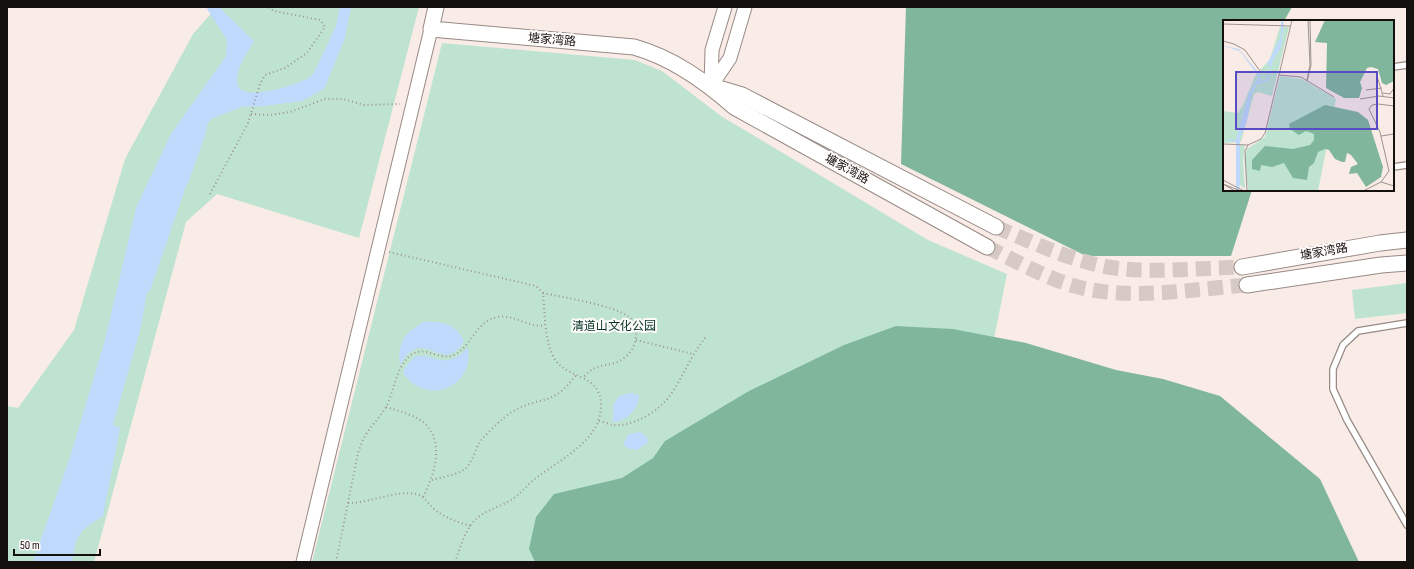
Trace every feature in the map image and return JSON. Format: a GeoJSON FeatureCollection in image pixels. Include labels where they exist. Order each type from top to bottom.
{"type":"FeatureCollection","features":[{"type":"Feature","properties":{"kind":"main road"},"geometry":{"type":"LineString","coordinates":[[431,29],[436,7]]}},
{"type":"Feature","properties":{"kind":"main road","name":"塘家湾路"},"geometry":{"type":"LineString","coordinates":[[431,29],[634,47],[665,57],[711,86],[734,107],[987,247]]}},
{"type":"Feature","properties":{"kind":"main road","name":"塘家湾路"},"geometry":{"type":"LineString","coordinates":[[711,86],[742,95],[996,227]]}},
{"type":"Feature","properties":{"kind":"main road","name":"塘家湾路"},"geometry":{"type":"LineString","coordinates":[[1242,267],[1380,243],[1407,240]]}},
{"type":"Feature","properties":{"kind":"main road","name":"塘家湾路"},"geometry":{"type":"LineString","coordinates":[[1247,284],[1381,265],[1407,263]]}},
{"type":"Feature","properties":{"kind":"street"},"geometry":{"type":"LineString","coordinates":[[711,86],[712,50],[725,7]]}},
{"type":"Feature","properties":{"kind":"street"},"geometry":{"type":"LineString","coordinates":[[711,86],[730,58],[745,7]]}},
{"type":"Feature","properties":{"kind":"street"},"geometry":{"type":"LineString","coordinates":[[303,562],[431,29]]}},
{"type":"Feature","properties":{"kind":"lane"},"geometry":{"type":"LineString","coordinates":[[1394,67],[1407,65]]}},
{"type":"Feature","properties":{"kind":"lane"},"geometry":{"type":"LineString","coordinates":[[1394,167],[1407,166]]}},
{"type":"Feature","properties":{"kind":"lane"},"geometry":{"type":"LineString","coordinates":[[1407,323],[1358,331],[1343,344],[1333,369],[1333,388],[1347,420],[1407,525]]}},
{"type":"Feature","properties":{"kind":"path"},"geometry":{"type":"LineString","coordinates":[[210,194],[248,123],[260,84],[265,75],[285,68],[307,53],[325,26],[320,20],[274,11],[268,7]]}},
{"type":"Feature","properties":{"kind":"path"},"geometry":{"type":"LineString","coordinates":[[251,114],[270,116],[290,112],[325,99],[343,99],[364,105],[413,105]]}},
{"type":"Feature","properties":{"kind":"path"},"geometry":{"type":"LineString","coordinates":[[378,249],[536,286],[543,292],[616,310],[630,318],[637,332],[635,346],[624,358],[611,364],[595,366],[584,377]]}},
{"type":"Feature","properties":{"kind":"path"},"geometry":{"type":"LineString","coordinates":[[455,562],[464,537],[474,521],[524,492],[534,479],[573,452],[588,439],[598,421],[601,406],[600,395],[592,383],[584,377],[569,373],[560,366],[554,357],[545,325],[543,292]]}},
{"type":"Feature","properties":{"kind":"path"},"geometry":{"type":"LineString","coordinates":[[336,562],[358,453],[364,436],[382,414],[386,407],[396,376],[413,354],[424,352],[441,357],[455,355],[463,348],[482,324],[489,319],[513,317],[540,326],[545,325]]}},
{"type":"Feature","properties":{"kind":"path"},"geometry":{"type":"LineString","coordinates":[[598,421],[614,425],[628,423],[652,413],[670,396],[694,354],[706,337]]}},
{"type":"Feature","properties":{"kind":"path"},"geometry":{"type":"LineString","coordinates":[[636,340],[694,354]]}},
{"type":"Feature","properties":{"kind":"path"},"geometry":{"type":"LineString","coordinates":[[432,480],[462,470],[468,466],[483,439],[504,418],[512,412],[529,404],[556,396],[567,388],[576,375]]}},
{"type":"Feature","properties":{"kind":"path"},"geometry":{"type":"LineString","coordinates":[[386,407],[410,414],[424,423],[432,435],[436,450],[436,467],[432,480],[423,497]]}},
{"type":"Feature","properties":{"kind":"path"},"geometry":{"type":"LineString","coordinates":[[348,503],[371,501],[405,493],[417,494],[423,497],[430,507],[440,514],[471,526]]}},
{"type":"Feature","properties":{"kind":"green space"},"geometry":{"type":"Polygon","coordinates":[[[217,7],[419,7],[359,238],[217,194],[186,222],[94,562],[7,562],[7,406],[18,408],[74,330],[125,159],[193,34],[217,7]]]}},
{"type":"Feature","properties":{"kind":"green space"},"geometry":{"type":"Polygon","coordinates":[[[906,7],[1292,7],[1285,20],[1223,20],[1223,191],[1252,191],[1231,256],[1086,256],[901,164],[906,7]]]}},
{"type":"Feature","properties":{"kind":"green space","name":"清道山文化公园"},"geometry":{"type":"Polygon","coordinates":[[[442,43],[635,60],[662,71],[721,116],[928,240],[1007,274],[949,562],[312,562],[442,43]]]}},
{"type":"Feature","properties":{"kind":"green space"},"geometry":{"type":"Polygon","coordinates":[[[1407,283],[1407,313],[1355,319],[1352,290],[1407,283]]]}},
{"type":"Feature","properties":{"kind":"green space"},"geometry":{"type":"Polygon","coordinates":[[[896,326],[953,329],[1026,343],[1116,370],[1163,379],[1220,396],[1320,479],[1359,562],[535,562],[529,549],[536,517],[554,494],[622,478],[653,458],[665,441],[749,391],[844,345],[896,326]]]}},
{"type":"Feature","properties":{"kind":"water"},"geometry":{"type":"Polygon","coordinates":[[[206,7],[219,7],[254,41],[241,64],[237,76],[237,82],[239,88],[245,91],[263,92],[294,84],[309,78],[314,73],[336,26],[340,7],[351,7],[345,38],[324,89],[302,101],[242,107],[211,119],[207,125],[205,136],[188,183],[167,210],[156,238],[141,327],[113,425],[120,428],[103,516],[88,526],[80,534],[75,545],[72,562],[33,562],[70,457],[105,340],[136,208],[171,134],[226,56],[227,40],[206,7]]]}},
{"type":"Feature","properties":{"kind":"water"},"geometry":{"type":"Polygon","coordinates":[[[424,322],[437,322],[453,327],[461,335],[464,341],[452,354],[440,354],[421,348],[412,350],[404,358],[400,365],[399,357],[401,344],[407,334],[424,322]]]}},
{"type":"Feature","properties":{"kind":"water"},"geometry":{"type":"Polygon","coordinates":[[[468,347],[468,361],[464,373],[457,382],[447,388],[436,391],[424,389],[413,383],[403,373],[410,362],[417,357],[424,356],[439,360],[448,360],[458,356],[468,347]]]}},
{"type":"Feature","properties":{"kind":"water"},"geometry":{"type":"Polygon","coordinates":[[[630,393],[639,395],[639,400],[635,409],[623,420],[613,422],[613,405],[619,396],[630,393]]]}},
{"type":"Feature","properties":{"kind":"water"},"geometry":{"type":"Polygon","coordinates":[[[640,432],[647,437],[648,443],[637,450],[627,448],[623,444],[629,434],[640,432]]]}},
{"type":"Feature","properties":{"kind":"waterway"},"geometry":{"type":"LineString","coordinates":[[145,287],[180,185]]}},
{"type":"Feature","properties":{"kind":"tunnel"},"geometry":{"type":"LineString","coordinates":[[996,227],[1065,255],[1108,267],[1141,270],[1242,267]]}},
{"type":"Feature","properties":{"kind":"tunnel"},"geometry":{"type":"LineString","coordinates":[[987,247],[1034,270],[1070,285],[1102,291],[1143,293],[1247,285]]}}]}
